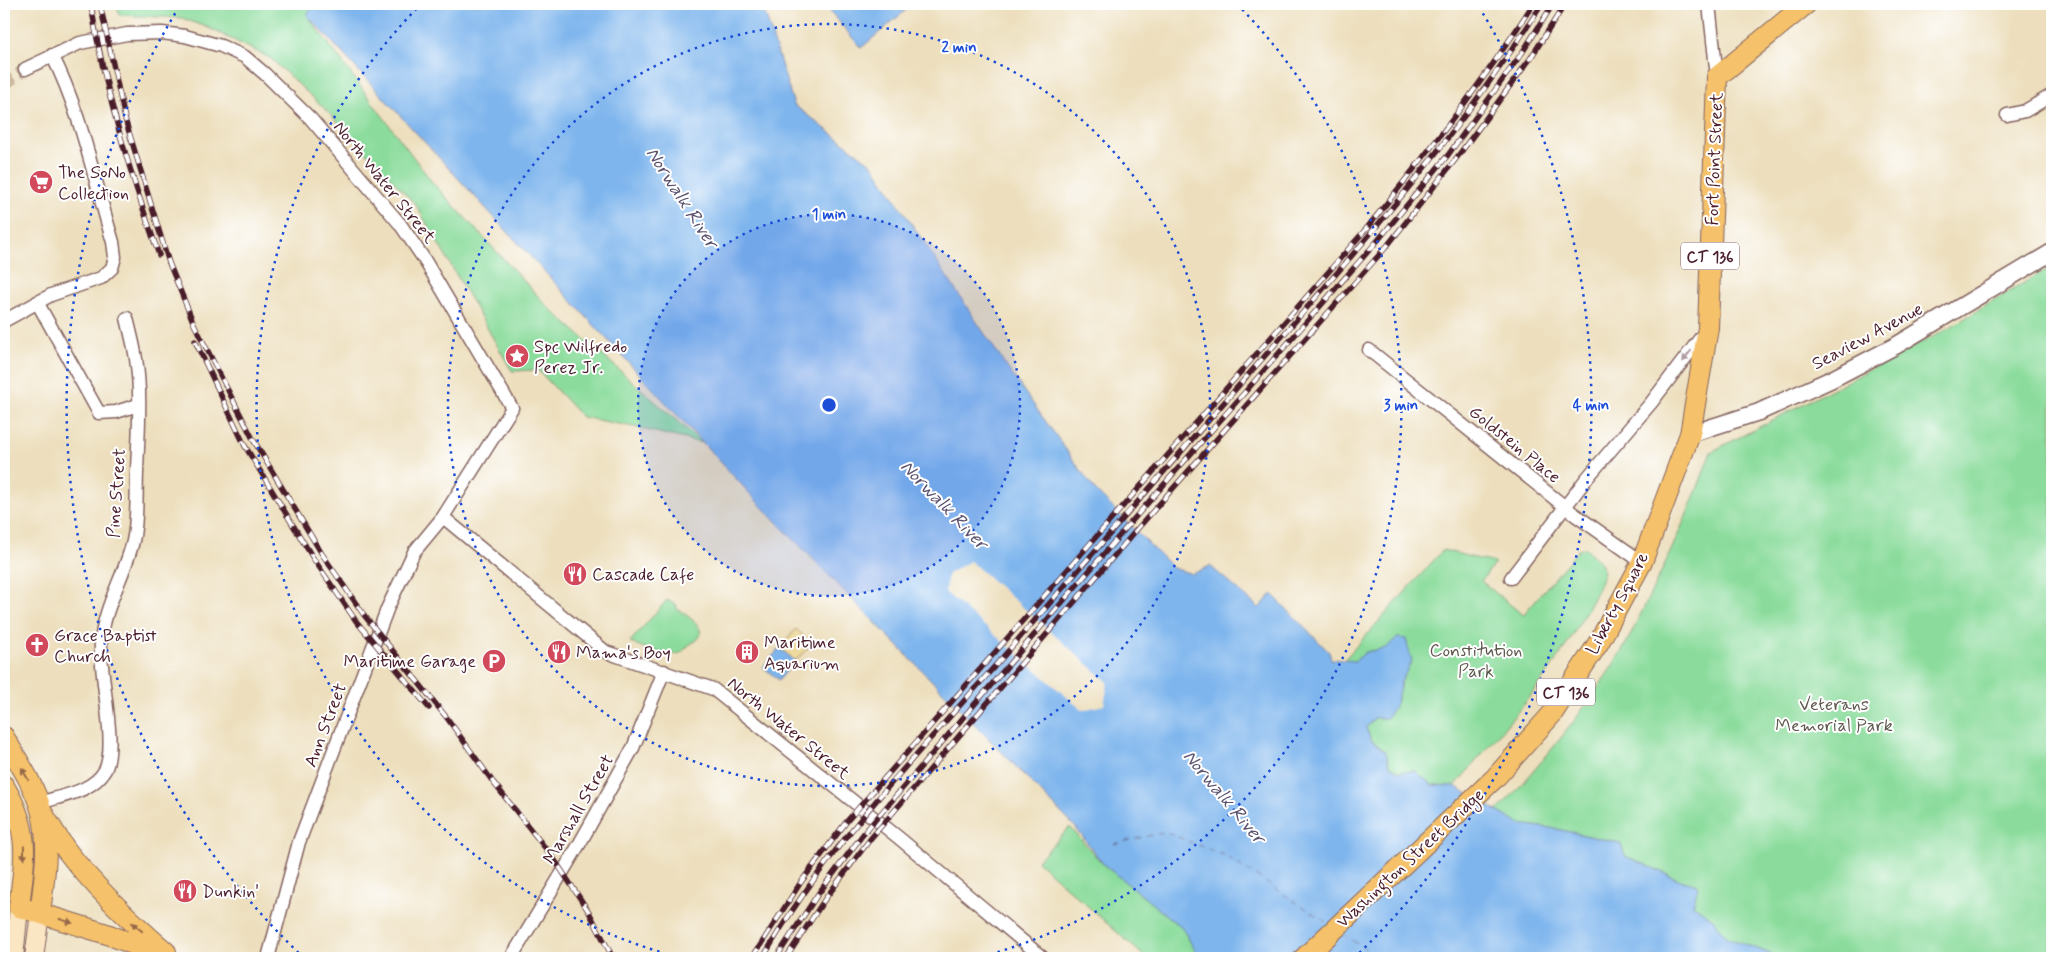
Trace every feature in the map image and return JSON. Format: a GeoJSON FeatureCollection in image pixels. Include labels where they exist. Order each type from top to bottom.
{"type":"FeatureCollection","features":[{"type":"Feature","properties":{"kind":"main road"},"geometry":{"type":"LineString","coordinates":[[1717,77],[1806,4]]}},
{"type":"Feature","properties":{"kind":"main road","name":"Fort Point Street"},"geometry":{"type":"LineString","coordinates":[[1690,434],[1708,328],[1717,77]]}},
{"type":"Feature","properties":{"kind":"main road","name":"Liberty Square"},"geometry":{"type":"LineString","coordinates":[[1495,778],[1552,714],[1599,642],[1642,562],[1690,434]]}},
{"type":"Feature","properties":{"kind":"main road"},"geometry":{"type":"LineString","coordinates":[[4,737],[30,781],[40,808],[45,832],[46,863],[34,958]]}},
{"type":"Feature","properties":{"kind":"main road","name":"Washington Street Bridge"},"geometry":{"type":"LineString","coordinates":[[1304,958],[1495,778]]}},
{"type":"Feature","properties":{"kind":"main road"},"geometry":{"type":"LineString","coordinates":[[4,786],[16,806],[24,835],[24,862],[14,958]]}},
{"type":"Feature","properties":{"kind":"main road"},"geometry":{"type":"LineString","coordinates":[[40,808],[66,851],[96,885],[125,917],[174,958]]}},
{"type":"Feature","properties":{"kind":"main road"},"geometry":{"type":"LineString","coordinates":[[19,907],[107,934],[168,958]]}},
{"type":"Feature","properties":{"kind":"street","name":"Fort Point Street"},"geometry":{"type":"LineString","coordinates":[[1709,4],[1717,77]]}},
{"type":"Feature","properties":{"kind":"street","name":"North Water Street"},"geometry":{"type":"LineString","coordinates":[[25,70],[52,55],[80,43],[127,34],[162,33],[185,36],[221,46],[245,57],[266,74],[311,119],[400,224],[424,259],[512,408],[443,517],[606,652],[713,689],[899,838],[1043,958]]}},
{"type":"Feature","properties":{"kind":"street"},"geometry":{"type":"LineString","coordinates":[[4,321],[37,302],[101,278],[112,268],[115,257],[113,242],[76,113],[62,75],[52,55]]}},
{"type":"Feature","properties":{"kind":"street"},"geometry":{"type":"LineString","coordinates":[[2007,115],[2025,112],[2052,95]]}},
{"type":"Feature","properties":{"kind":"street","name":"Seaview Avenue"},"geometry":{"type":"LineString","coordinates":[[1690,434],[1759,412],[1832,379],[1897,345],[2052,252]]}},
{"type":"Feature","properties":{"kind":"street"},"geometry":{"type":"LineString","coordinates":[[37,302],[99,413],[116,412],[138,405]]}},
{"type":"Feature","properties":{"kind":"street","name":"Pine Street"},"geometry":{"type":"LineString","coordinates":[[40,808],[84,789],[96,781],[105,769],[111,749],[101,666],[101,641],[105,619],[133,541],[136,500],[138,405],[136,360],[127,318]]}},
{"type":"Feature","properties":{"kind":"street"},"geometry":{"type":"LineString","coordinates":[[1511,578],[1587,478],[1665,384],[1708,328]]}},
{"type":"Feature","properties":{"kind":"street","name":"Goldstein Place"},"geometry":{"type":"LineString","coordinates":[[1369,350],[1566,508],[1642,562]]}},
{"type":"Feature","properties":{"kind":"street","name":"Ann Street"},"geometry":{"type":"LineString","coordinates":[[268,958],[299,842],[388,607],[414,552],[443,517]]}},
{"type":"Feature","properties":{"kind":"street","name":"Marshall Street"},"geometry":{"type":"LineString","coordinates":[[511,958],[634,748],[664,671]]}},
{"type":"Feature","properties":{"kind":"green space"},"geometry":{"type":"Polygon","coordinates":[[[117,4],[314,4],[307,15],[432,182],[548,307],[702,443],[582,417],[538,370],[512,371],[416,205],[324,108],[270,58],[209,28],[182,18],[119,15],[117,4]]]}},
{"type":"Feature","properties":{"kind":"green space","name":"Veterans Memorial Park"},"geometry":{"type":"Polygon","coordinates":[[[2052,266],[2052,958],[1781,958],[1726,937],[1714,920],[1693,905],[1698,887],[1696,883],[1685,882],[1625,856],[1620,843],[1557,829],[1519,824],[1497,811],[1564,734],[1595,692],[1623,649],[1672,549],[1711,452],[1942,332],[2052,266]]]}},
{"type":"Feature","properties":{"kind":"green space","name":"Constitution Park"},"geometry":{"type":"Polygon","coordinates":[[[1586,548],[1599,562],[1604,571],[1597,590],[1582,619],[1569,642],[1539,685],[1455,786],[1432,785],[1415,771],[1399,772],[1389,765],[1386,752],[1371,740],[1366,728],[1374,718],[1396,703],[1401,682],[1411,661],[1397,638],[1386,648],[1366,652],[1355,661],[1343,661],[1443,550],[1495,563],[1481,581],[1523,615],[1579,549],[1586,548]]]}},
{"type":"Feature","properties":{"kind":"green space"},"geometry":{"type":"Polygon","coordinates":[[[667,600],[677,605],[676,608],[697,624],[700,629],[698,639],[678,654],[665,654],[653,651],[630,642],[667,600]]]}},
{"type":"Feature","properties":{"kind":"green space"},"geometry":{"type":"Polygon","coordinates":[[[1070,827],[1103,864],[1182,928],[1200,958],[1146,958],[1037,861],[1070,827]]]}},
{"type":"Feature","properties":{"kind":"sand"},"geometry":{"type":"Polygon","coordinates":[[[796,629],[812,644],[795,661],[780,648],[796,629]]]}},
{"type":"Feature","properties":{"kind":"water","name":"Norwalk River"},"geometry":{"type":"Polygon","coordinates":[[[314,4],[762,4],[794,105],[872,164],[1008,369],[1095,490],[1173,568],[1192,574],[1210,566],[1259,608],[1272,594],[1329,652],[1331,659],[1355,661],[1366,652],[1386,648],[1397,638],[1406,639],[1412,661],[1401,682],[1396,703],[1387,718],[1374,718],[1366,728],[1371,740],[1386,752],[1389,765],[1399,772],[1415,771],[1432,785],[1455,786],[1519,824],[1557,829],[1620,843],[1625,856],[1685,882],[1695,883],[1698,887],[1693,905],[1714,920],[1726,937],[1781,958],[1200,958],[1182,928],[1103,864],[1076,828],[765,510],[307,15],[314,4]]]}},
{"type":"Feature","properties":{"kind":"water"},"geometry":{"type":"Polygon","coordinates":[[[824,4],[913,4],[861,48],[824,4]]]}},
{"type":"Feature","properties":{"kind":"water"},"geometry":{"type":"Polygon","coordinates":[[[780,648],[795,661],[779,680],[763,667],[780,648]]]}},
{"type":"Feature","properties":{"kind":"pier"},"geometry":{"type":"Polygon","coordinates":[[[970,561],[1108,682],[1104,705],[1082,710],[945,592],[948,574],[970,561]]]}},
{"type":"Feature","properties":{"kind":"ferry route"},"geometry":{"type":"LineString","coordinates":[[1114,844],[1165,832],[1224,855],[1328,923]]}},
{"type":"Feature","properties":{"kind":"ferry route"},"geometry":{"type":"LineString","coordinates":[[1343,934],[1379,958]]}},
{"type":"Feature","properties":{"kind":"tunnel"},"geometry":{"type":"LineString","coordinates":[[4,85],[25,69]]}},
{"type":"Feature","properties":{"kind":"railway"},"geometry":{"type":"LineString","coordinates":[[91,4],[103,68],[119,131],[159,255]]}},
{"type":"Feature","properties":{"kind":"railway"},"geometry":{"type":"LineString","coordinates":[[100,4],[125,119],[169,263],[194,324],[254,441],[322,554],[364,615],[447,718],[493,782],[554,859],[589,912],[613,958]]}},
{"type":"Feature","properties":{"kind":"railway"},"geometry":{"type":"LineString","coordinates":[[752,958],[801,882],[847,821],[1366,229],[1474,91],[1533,4]]}},
{"type":"Feature","properties":{"kind":"railway"},"geometry":{"type":"LineString","coordinates":[[763,958],[815,878],[875,802],[1316,298],[1396,203],[1472,106],[1542,4]]}},
{"type":"Feature","properties":{"kind":"railway"},"geometry":{"type":"LineString","coordinates":[[776,958],[818,894],[864,833],[1132,521],[1379,239],[1448,155],[1522,53],[1553,4]]}},
{"type":"Feature","properties":{"kind":"railway"},"geometry":{"type":"LineString","coordinates":[[786,958],[825,899],[871,838],[1139,527],[1387,246],[1455,160],[1530,59],[1565,4]]}},
{"type":"Feature","properties":{"kind":"railway"},"geometry":{"type":"LineString","coordinates":[[195,341],[245,446],[313,558],[356,621],[429,708]]}},
{"type":"Feature","properties":{"kind":"place","name":"The SoNo Collection"},"geometry":{"type":"Point","coordinates":[41,182]}},
{"type":"Feature","properties":{"kind":"place","name":"Spc Wilfredo Perez Jr."},"geometry":{"type":"Point","coordinates":[517,356]}},
{"type":"Feature","properties":{"kind":"place","name":"Cascade Cafe"},"geometry":{"type":"Point","coordinates":[575,574]}},
{"type":"Feature","properties":{"kind":"place","name":"Grace Baptist Church"},"geometry":{"type":"Point","coordinates":[37,645]}},
{"type":"Feature","properties":{"kind":"place","name":"Mama's Boy"},"geometry":{"type":"Point","coordinates":[559,652]}},
{"type":"Feature","properties":{"kind":"place","name":"Maritime Aquarium"},"geometry":{"type":"Point","coordinates":[747,652]}},
{"type":"Feature","properties":{"kind":"place","name":"Maritime Garage"},"geometry":{"type":"Point","coordinates":[494,661]}},
{"type":"Feature","properties":{"kind":"place","name":"Dunkin'"},"geometry":{"type":"Point","coordinates":[185,891]}}]}
